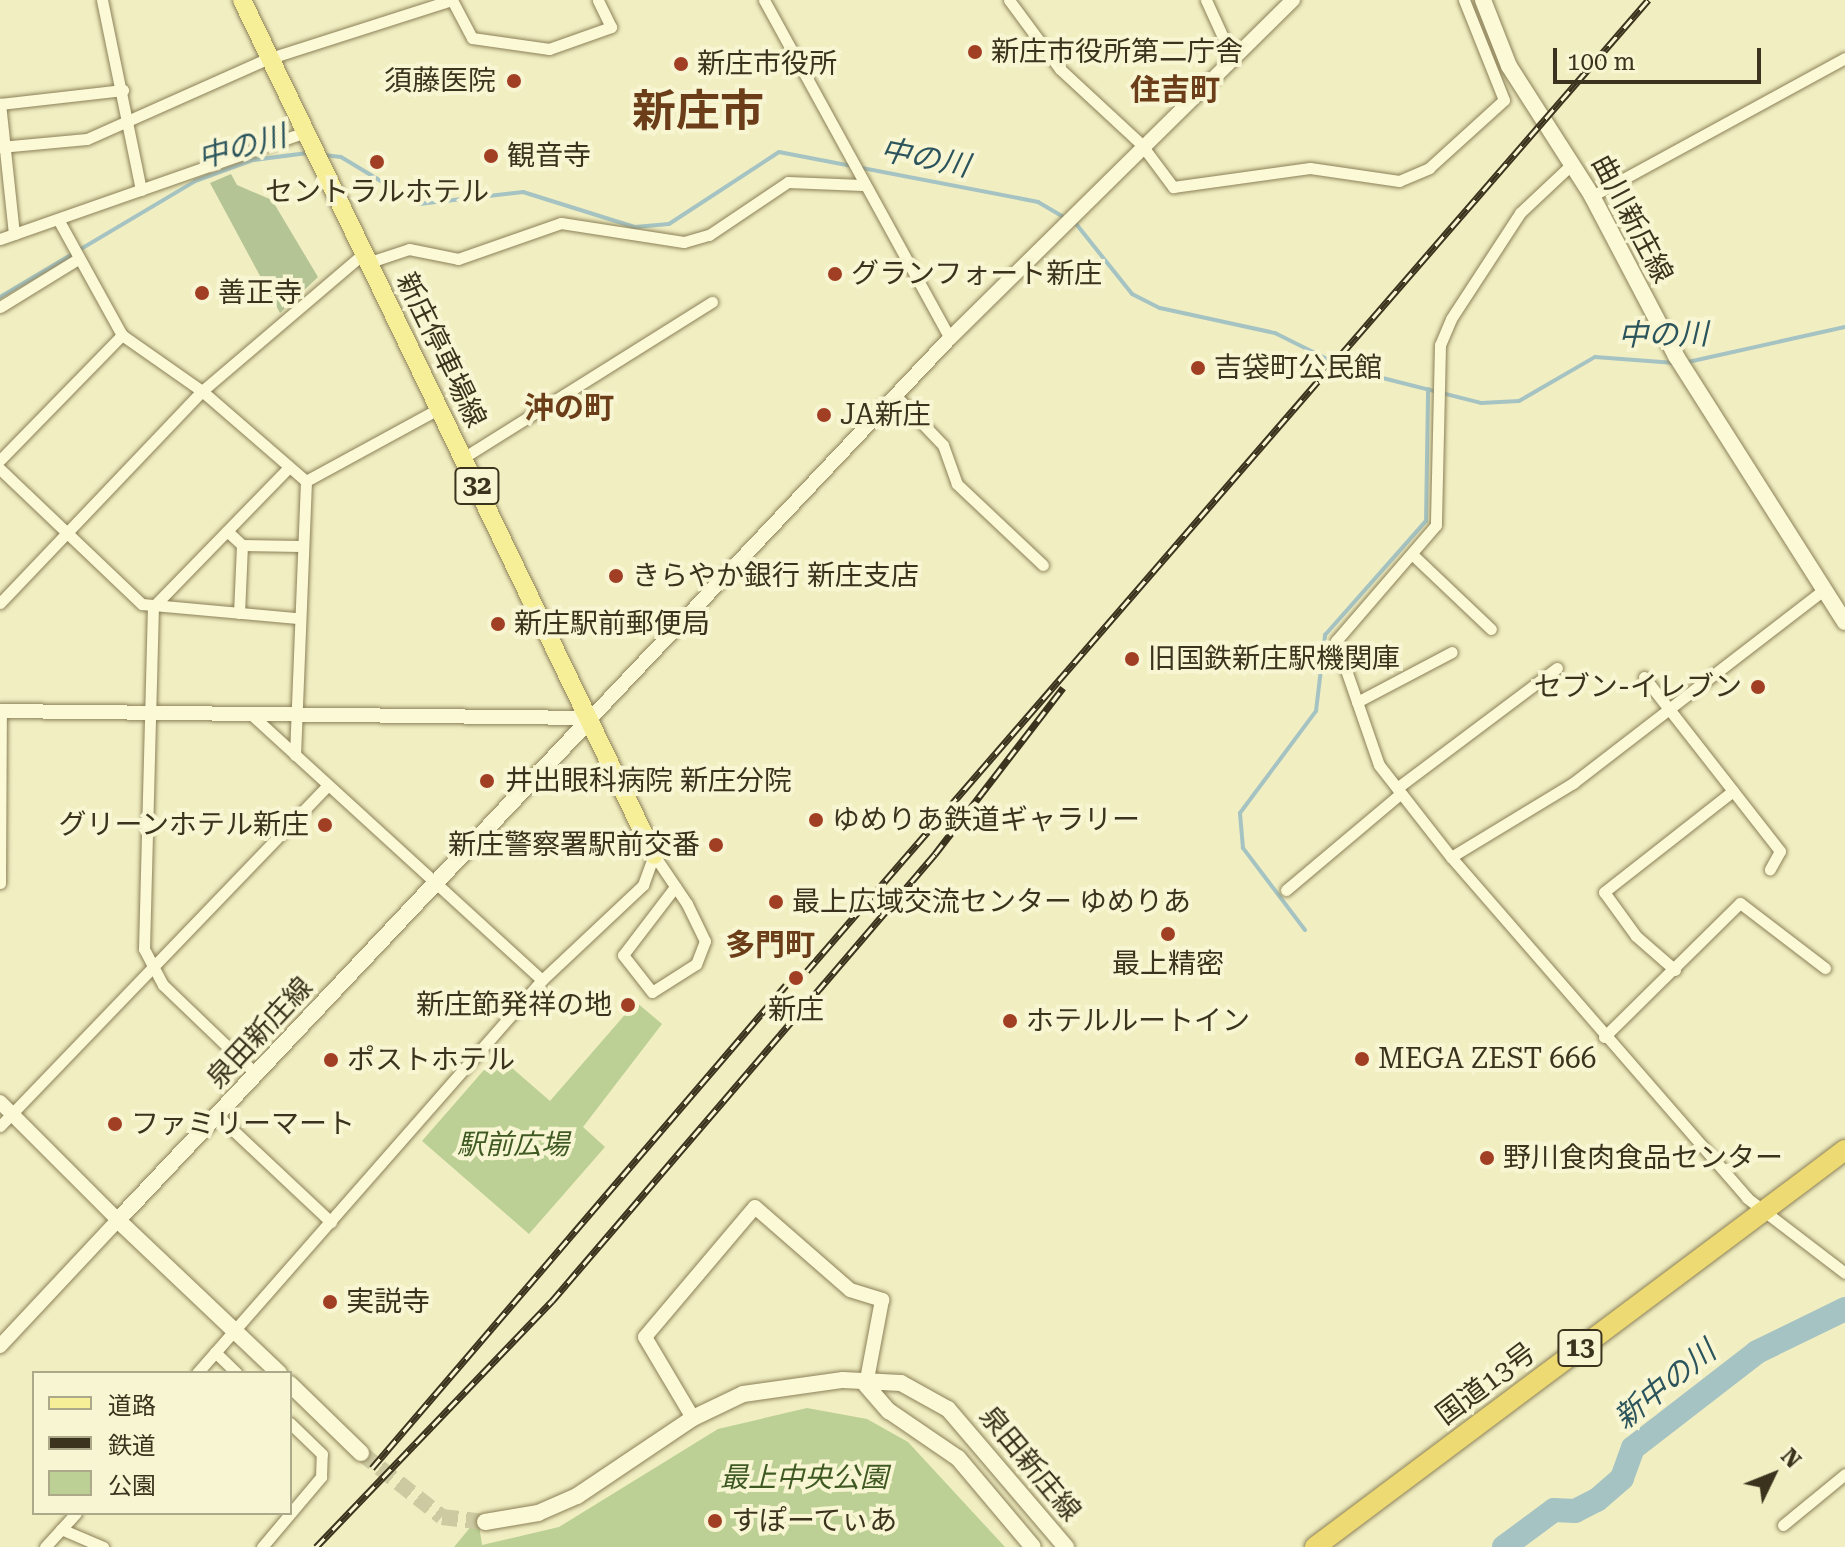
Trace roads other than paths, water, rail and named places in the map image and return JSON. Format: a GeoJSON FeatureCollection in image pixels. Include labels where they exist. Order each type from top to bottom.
{"type":"FeatureCollection","features":[{"type":"Feature","properties":{"kind":"highway","name":"国道13号"},"geometry":{"type":"LineString","coordinates":[[1315,1547],[1845,1150]]}},
{"type":"Feature","properties":{"kind":"main road","name":"新庄停車場線"},"geometry":{"type":"LineString","coordinates":[[242,0],[267,59],[591,718],[654,855]]}},
{"type":"Feature","properties":{"kind":"main road","name":"曲川新庄線"},"geometry":{"type":"LineString","coordinates":[[1483,0],[1509,66],[1573,163],[1676,356],[1845,622]]}},
{"type":"Feature","properties":{"kind":"main road","name":"泉田新庄線"},"geometry":{"type":"LineString","coordinates":[[118,1220],[591,718]]}},
{"type":"Feature","properties":{"kind":"main road"},"geometry":{"type":"LineString","coordinates":[[118,1220],[277,1371]]}},
{"type":"Feature","properties":{"kind":"main road","name":"泉田新庄線"},"geometry":{"type":"LineString","coordinates":[[485,1522],[538,1513],[577,1496],[693,1418],[769,1386],[813,1379],[866,1385],[901,1383],[948,1409],[1066,1547]]}},
{"type":"Feature","properties":{"kind":"main road","name":"泉田新庄線"},"geometry":{"type":"LineString","coordinates":[[866,1385],[889,1411],[958,1458],[1033,1547]]}},
{"type":"Feature","properties":{"kind":"main road"},"geometry":{"type":"LineString","coordinates":[[292,1386],[361,1453]]}},
{"type":"Feature","properties":{"kind":"street"},"geometry":{"type":"LineString","coordinates":[[102,0],[128,114],[141,190]]}},
{"type":"Feature","properties":{"kind":"street"},"geometry":{"type":"LineString","coordinates":[[3,146],[87,139],[128,114],[267,59],[452,0],[472,38],[549,49],[611,27],[598,0]]}},
{"type":"Feature","properties":{"kind":"street"},"geometry":{"type":"LineString","coordinates":[[764,0],[861,183],[950,338]]}},
{"type":"Feature","properties":{"kind":"street"},"geometry":{"type":"LineString","coordinates":[[1009,0],[1060,69],[1141,144],[1173,187],[1282,169],[1410,177],[1504,100],[1464,0]]}},
{"type":"Feature","properties":{"kind":"street"},"geometry":{"type":"LineString","coordinates":[[1206,0],[1232,57]]}},
{"type":"Feature","properties":{"kind":"street"},"geometry":{"type":"LineString","coordinates":[[0,883],[1,711],[295,719],[591,718],[950,338],[1141,144],[1286,3]]}},
{"type":"Feature","properties":{"kind":"street"},"geometry":{"type":"LineString","coordinates":[[1592,196],[1845,58]]}},
{"type":"Feature","properties":{"kind":"street"},"geometry":{"type":"LineString","coordinates":[[14,234],[0,104],[123,90]]}},
{"type":"Feature","properties":{"kind":"street"},"geometry":{"type":"LineString","coordinates":[[0,239],[141,190],[308,138]]}},
{"type":"Feature","properties":{"kind":"street"},"geometry":{"type":"LineString","coordinates":[[1573,163],[1492,248],[1440,345],[1436,525],[1414,556],[1336,641],[1379,765],[1451,857],[1604,1037],[1764,1211],[1844,1272]]}},
{"type":"Feature","properties":{"kind":"street"},"geometry":{"type":"LineString","coordinates":[[0,603],[202,391],[365,258],[409,249],[458,259],[561,223],[684,242],[709,235],[788,182],[810,177],[861,183]]}},
{"type":"Feature","properties":{"kind":"street"},"geometry":{"type":"LineString","coordinates":[[59,221],[122,335],[202,391],[306,481]]}},
{"type":"Feature","properties":{"kind":"street"},"geometry":{"type":"LineString","coordinates":[[0,307],[78,258]]}},
{"type":"Feature","properties":{"kind":"street"},"geometry":{"type":"LineString","coordinates":[[463,458],[712,302]]}},
{"type":"Feature","properties":{"kind":"street"},"geometry":{"type":"LineString","coordinates":[[0,460],[122,335]]}},
{"type":"Feature","properties":{"kind":"street"},"geometry":{"type":"LineString","coordinates":[[896,396],[943,445],[957,484],[1043,565]]}},
{"type":"Feature","properties":{"kind":"street"},"geometry":{"type":"LineString","coordinates":[[306,481],[438,409]]}},
{"type":"Feature","properties":{"kind":"street"},"geometry":{"type":"LineString","coordinates":[[257,1075],[149,969],[142,928],[153,607],[289,467]]}},
{"type":"Feature","properties":{"kind":"street"},"geometry":{"type":"LineString","coordinates":[[0,469],[66,533],[153,607],[297,618]]}},
{"type":"Feature","properties":{"kind":"street"},"geometry":{"type":"LineString","coordinates":[[295,755],[297,618],[306,481]]}},
{"type":"Feature","properties":{"kind":"street"},"geometry":{"type":"LineString","coordinates":[[227,531],[242,545],[300,546]]}},
{"type":"Feature","properties":{"kind":"street"},"geometry":{"type":"LineString","coordinates":[[239,613],[242,545]]}},
{"type":"Feature","properties":{"kind":"street"},"geometry":{"type":"LineString","coordinates":[[1414,556],[1491,629]]}},
{"type":"Feature","properties":{"kind":"street"},"geometry":{"type":"LineString","coordinates":[[1451,857],[1573,783],[1824,590]]}},
{"type":"Feature","properties":{"kind":"street"},"geometry":{"type":"LineString","coordinates":[[1357,702],[1452,652]]}},
{"type":"Feature","properties":{"kind":"street"},"geometry":{"type":"LineString","coordinates":[[1286,890],[1399,790],[1557,668]]}},
{"type":"Feature","properties":{"kind":"street"},"geometry":{"type":"LineString","coordinates":[[1644,677],[1780,851],[1770,869]]}},
{"type":"Feature","properties":{"kind":"street"},"geometry":{"type":"LineString","coordinates":[[254,717],[542,980]]}},
{"type":"Feature","properties":{"kind":"street"},"geometry":{"type":"LineString","coordinates":[[0,1126],[327,786]]}},
{"type":"Feature","properties":{"kind":"street"},"geometry":{"type":"LineString","coordinates":[[1675,970],[1636,936],[1604,892],[1733,791]]}},
{"type":"Feature","properties":{"kind":"street"},"geometry":{"type":"LineString","coordinates":[[654,855],[675,887],[701,932],[704,952],[680,978],[652,992],[623,955],[675,887]]}},
{"type":"Feature","properties":{"kind":"street"},"geometry":{"type":"LineString","coordinates":[[199,1371],[542,980],[643,885],[654,855]]}},
{"type":"Feature","properties":{"kind":"street"},"geometry":{"type":"LineString","coordinates":[[1604,1037],[1740,903],[1825,968]]}},
{"type":"Feature","properties":{"kind":"street"},"geometry":{"type":"LineString","coordinates":[[0,1102],[118,1220],[0,1346]]}},
{"type":"Feature","properties":{"kind":"street"},"geometry":{"type":"LineString","coordinates":[[218,1116],[331,1222]]}},
{"type":"Feature","properties":{"kind":"street"},"geometry":{"type":"LineString","coordinates":[[693,1418],[645,1337],[755,1207],[850,1290],[882,1300],[866,1385]]}},
{"type":"Feature","properties":{"kind":"street"},"geometry":{"type":"LineString","coordinates":[[215,1352],[235,1371]]}},
{"type":"Feature","properties":{"kind":"street"},"geometry":{"type":"LineString","coordinates":[[292,1425],[322,1454],[321,1477],[292,1511]]}},
{"type":"Feature","properties":{"kind":"street"},"geometry":{"type":"LineString","coordinates":[[1783,1525],[1845,1474]]}},
{"type":"Feature","properties":{"kind":"street"},"geometry":{"type":"LineString","coordinates":[[45,1547],[74,1515]]}},
{"type":"Feature","properties":{"kind":"street"},"geometry":{"type":"LineString","coordinates":[[262,1547],[289,1515]]}},
{"type":"Feature","properties":{"kind":"street"},"geometry":{"type":"LineString","coordinates":[[61,1529],[103,1547]]}},
{"type":"Feature","properties":{"kind":"waterway","name":"中の川"},"geometry":{"type":"LineString","coordinates":[[324,155],[341,157],[419,204],[523,192],[635,227],[669,224],[779,152],[1038,202],[1077,225],[1132,294],[1160,308],[1275,333],[1347,369],[1481,403],[1519,401],[1595,357],[1675,363]]}},
{"type":"Feature","properties":{"kind":"waterway","name":"中の川"},"geometry":{"type":"LineString","coordinates":[[0,297],[195,181],[253,160],[308,153]]}},
{"type":"Feature","properties":{"kind":"waterway","name":"中の川"},"geometry":{"type":"LineString","coordinates":[[1688,362],[1845,327]]}},
{"type":"Feature","properties":{"kind":"waterway"},"geometry":{"type":"LineString","coordinates":[[1305,930],[1243,848],[1240,813],[1316,711],[1325,635],[1426,521],[1428,389]]}},
{"type":"Feature","properties":{"kind":"waterway","name":"新中の川"},"geometry":{"type":"LineString","coordinates":[[1504,1547],[1554,1510],[1575,1511],[1597,1500],[1622,1478],[1633,1448],[1757,1352],[1845,1309]]}},
{"type":"Feature","properties":{"kind":"tunnel"},"geometry":{"type":"LineString","coordinates":[[361,1453],[442,1517],[485,1522]]}},
{"type":"Feature","properties":{"kind":"railway"},"geometry":{"type":"LineString","coordinates":[[807,971],[1648,0]]}},
{"type":"Feature","properties":{"kind":"railway"},"geometry":{"type":"LineString","coordinates":[[316,1547],[552,1301],[935,854],[1063,688]]}},
{"type":"Feature","properties":{"kind":"railway"},"geometry":{"type":"LineString","coordinates":[[372,1468],[786,985]]}},
{"type":"Feature","properties":{"kind":"place","name":"新庄市役所第二庁舎"},"geometry":{"type":"Point","coordinates":[975,52]}},
{"type":"Feature","properties":{"kind":"place","name":"新庄市役所"},"geometry":{"type":"Point","coordinates":[681,64]}},
{"type":"Feature","properties":{"kind":"place","name":"須藤医院"},"geometry":{"type":"Point","coordinates":[514,81]}},
{"type":"Feature","properties":{"kind":"place","name":"観音寺"},"geometry":{"type":"Point","coordinates":[491,156]}},
{"type":"Feature","properties":{"kind":"place","name":"セントラルホテル"},"geometry":{"type":"Point","coordinates":[377,162]}},
{"type":"Feature","properties":{"kind":"place","name":"グランフォート新庄"},"geometry":{"type":"Point","coordinates":[835,274]}},
{"type":"Feature","properties":{"kind":"place","name":"善正寺"},"geometry":{"type":"Point","coordinates":[202,293]}},
{"type":"Feature","properties":{"kind":"place","name":"吉袋町公民館"},"geometry":{"type":"Point","coordinates":[1198,368]}},
{"type":"Feature","properties":{"kind":"place","name":"JA新庄"},"geometry":{"type":"Point","coordinates":[824,415]}},
{"type":"Feature","properties":{"kind":"place","name":"きらやか銀行 新庄支店"},"geometry":{"type":"Point","coordinates":[616,576]}},
{"type":"Feature","properties":{"kind":"place","name":"新庄駅前郵便局"},"geometry":{"type":"Point","coordinates":[498,624]}},
{"type":"Feature","properties":{"kind":"place","name":"旧国鉄新庄駅機関庫"},"geometry":{"type":"Point","coordinates":[1132,659]}},
{"type":"Feature","properties":{"kind":"place","name":"セブン-イレブン"},"geometry":{"type":"Point","coordinates":[1758,687]}},
{"type":"Feature","properties":{"kind":"place","name":"井出眼科病院 新庄分院"},"geometry":{"type":"Point","coordinates":[487,781]}},
{"type":"Feature","properties":{"kind":"place","name":"ゆめりあ鉄道ギャラリー"},"geometry":{"type":"Point","coordinates":[816,820]}},
{"type":"Feature","properties":{"kind":"place","name":"グリーンホテル新庄"},"geometry":{"type":"Point","coordinates":[325,825]}},
{"type":"Feature","properties":{"kind":"place","name":"新庄警察署駅前交番"},"geometry":{"type":"Point","coordinates":[716,845]}},
{"type":"Feature","properties":{"kind":"place","name":"最上広域交流センター ゆめりあ"},"geometry":{"type":"Point","coordinates":[776,902]}},
{"type":"Feature","properties":{"kind":"place","name":"最上精密"},"geometry":{"type":"Point","coordinates":[1168,934]}},
{"type":"Feature","properties":{"kind":"place","name":"新庄"},"geometry":{"type":"Point","coordinates":[796,978]}},
{"type":"Feature","properties":{"kind":"place","name":"新庄節発祥の地"},"geometry":{"type":"Point","coordinates":[628,1005]}},
{"type":"Feature","properties":{"kind":"place","name":"ホテルルートイン"},"geometry":{"type":"Point","coordinates":[1010,1021]}},
{"type":"Feature","properties":{"kind":"place","name":"MEGA ZEST 666"},"geometry":{"type":"Point","coordinates":[1362,1059]}},
{"type":"Feature","properties":{"kind":"place","name":"ポストホテル"},"geometry":{"type":"Point","coordinates":[331,1060]}},
{"type":"Feature","properties":{"kind":"place","name":"ファミリーマート"},"geometry":{"type":"Point","coordinates":[115,1124]}},
{"type":"Feature","properties":{"kind":"place","name":"野川食肉食品センター"},"geometry":{"type":"Point","coordinates":[1487,1158]}},
{"type":"Feature","properties":{"kind":"place","name":"実説寺"},"geometry":{"type":"Point","coordinates":[330,1302]}},
{"type":"Feature","properties":{"kind":"place","name":"すぽーてぃあ"},"geometry":{"type":"Point","coordinates":[715,1521]}},
{"type":"Feature","properties":{"kind":"district","name":"住吉町"},"geometry":{"type":"Point","coordinates":[1175,90]}},
{"type":"Feature","properties":{"kind":"district","name":"新庄市"},"geometry":{"type":"Point","coordinates":[698,111]}},
{"type":"Feature","properties":{"kind":"district","name":"沖の町"},"geometry":{"type":"Point","coordinates":[569,408]}},
{"type":"Feature","properties":{"kind":"district","name":"多門町"},"geometry":{"type":"Point","coordinates":[770,945]}},
{"type":"Feature","properties":{"kind":"park label","name":"駅前広場"},"geometry":{"type":"Point","coordinates":[513,1145]}},
{"type":"Feature","properties":{"kind":"park label","name":"最上中央公園"},"geometry":{"type":"Point","coordinates":[804,1478]}}]}
